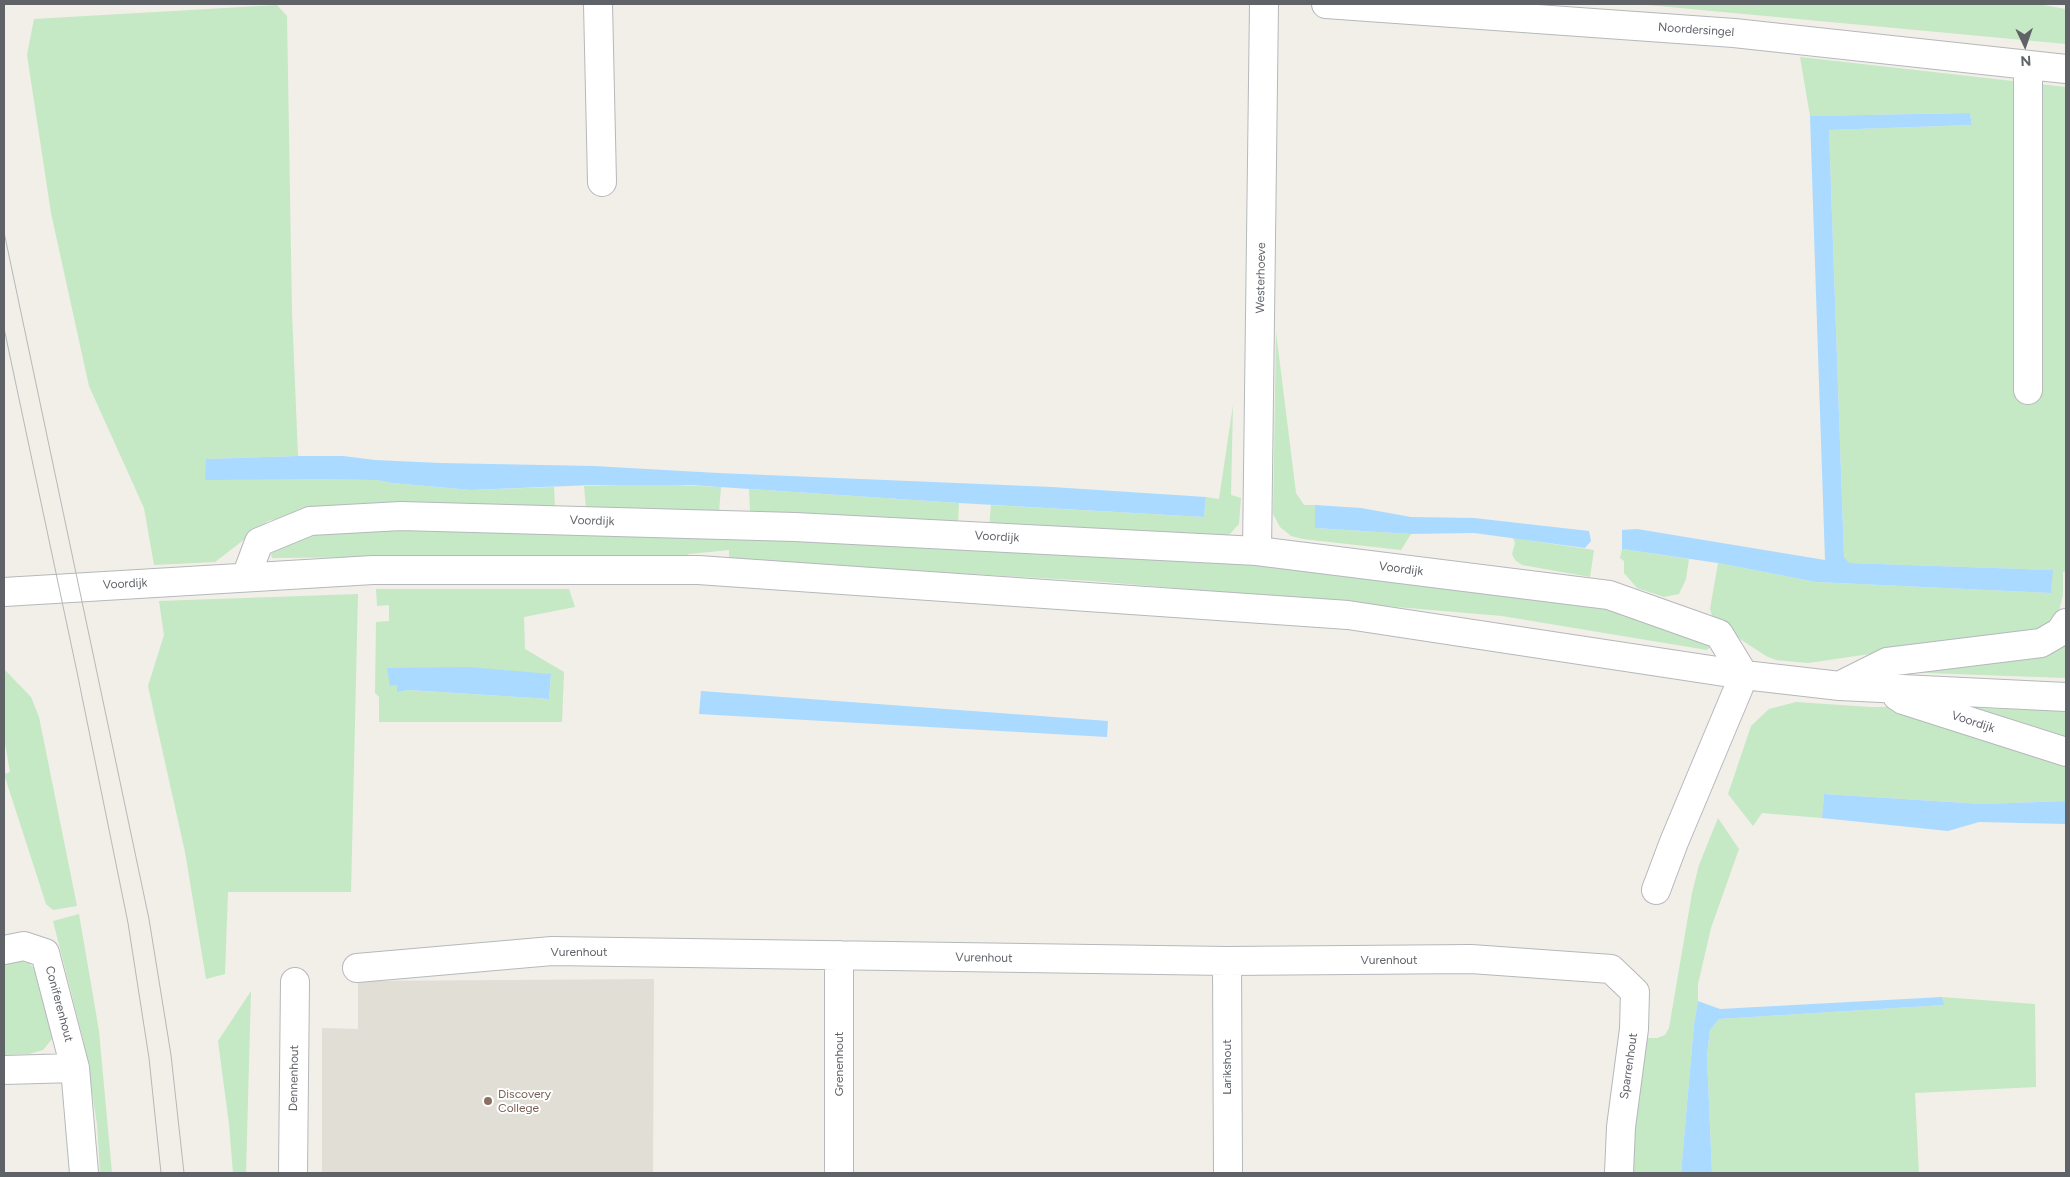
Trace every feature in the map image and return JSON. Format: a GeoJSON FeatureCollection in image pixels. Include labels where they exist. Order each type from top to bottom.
{"type":"FeatureCollection","features":[{"type":"Feature","properties":{"kind":"street"},"geometry":{"type":"LineString","coordinates":[[598,4],[602,182]]}},
{"type":"Feature","properties":{"kind":"street","name":"Westerhoeve"},"geometry":{"type":"LineString","coordinates":[[1257,551],[1264,4]]}},
{"type":"Feature","properties":{"kind":"street","name":"Noordersingel"},"geometry":{"type":"LineString","coordinates":[[1326,4],[1734,33],[2066,69]]}},
{"type":"Feature","properties":{"kind":"street"},"geometry":{"type":"LineString","coordinates":[[2028,65],[2028,390]]}},
{"type":"Feature","properties":{"kind":"street","name":"Voordijk"},"geometry":{"type":"LineString","coordinates":[[246,577],[259,542],[310,521],[401,516],[795,527],[1257,551],[1609,595],[1719,634],[1744,675]]}},
{"type":"Feature","properties":{"kind":"street","name":"Voordijk"},"geometry":{"type":"LineString","coordinates":[[4,592],[373,570],[698,570],[1348,615],[1744,675],[1840,686],[2066,697]]}},
{"type":"Feature","properties":{"kind":"street"},"geometry":{"type":"LineString","coordinates":[[1840,686],[1887,662],[2041,643],[2060,632],[2066,623]]}},
{"type":"Feature","properties":{"kind":"street"},"geometry":{"type":"LineString","coordinates":[[1656,890],[1744,675]]}},
{"type":"Feature","properties":{"kind":"street","name":"Voordijk"},"geometry":{"type":"LineString","coordinates":[[1883,688],[1903,700],[2066,752]]}},
{"type":"Feature","properties":{"kind":"street","name":"Coniferenhout"},"geometry":{"type":"LineString","coordinates":[[4,950],[24,946],[45,953],[75,1068],[84,1173]]}},
{"type":"Feature","properties":{"kind":"street","name":"Vurenhout"},"geometry":{"type":"LineString","coordinates":[[357,968],[552,951],[1227,961],[1472,959],[1611,969]]}},
{"type":"Feature","properties":{"kind":"street","name":"Grenenhout"},"geometry":{"type":"LineString","coordinates":[[839,956],[839,1173]]}},
{"type":"Feature","properties":{"kind":"street","name":"Larikshout"},"geometry":{"type":"LineString","coordinates":[[1227,961],[1228,1173]]}},
{"type":"Feature","properties":{"kind":"street","name":"Sparrenhout"},"geometry":{"type":"LineString","coordinates":[[1611,969],[1635,992],[1634,1029],[1621,1127],[1619,1173]]}},
{"type":"Feature","properties":{"kind":"street","name":"Dennenhout"},"geometry":{"type":"LineString","coordinates":[[293,1173],[294,982]]}},
{"type":"Feature","properties":{"kind":"street"},"geometry":{"type":"LineString","coordinates":[[4,1070],[75,1068]]}},
{"type":"Feature","properties":{"kind":"shaded area","name":"Discovery College"},"geometry":{"type":"Polygon","coordinates":[[[654,979],[653,1173],[322,1173],[322,1028],[358,1029],[358,981],[654,979]]]}},
{"type":"Feature","properties":{"kind":"green space"},"geometry":{"type":"Polygon","coordinates":[[[1637,4],[2037,4],[2066,9],[2066,44],[1637,4]]]}},
{"type":"Feature","properties":{"kind":"green space"},"geometry":{"type":"Polygon","coordinates":[[[277,5],[287,16],[292,312],[298,456],[206,459],[296,479],[377,480],[471,490],[554,487],[555,508],[301,513],[268,521],[215,562],[154,565],[144,508],[89,386],[51,213],[27,55],[34,19],[277,5]]]}},
{"type":"Feature","properties":{"kind":"green space"},"geometry":{"type":"Polygon","coordinates":[[[1800,57],[2066,87],[2066,571],[2063,572],[2063,595],[2058,615],[2042,629],[1808,663],[1776,660],[1766,656],[1714,622],[1710,609],[1718,563],[1816,582],[2051,593],[2052,570],[1848,563],[1844,557],[1829,130],[1972,125],[1970,113],[1810,116],[1800,57]]]}},
{"type":"Feature","properties":{"kind":"green space"},"geometry":{"type":"Polygon","coordinates":[[[1276,332],[1296,493],[1304,505],[1315,505],[1315,528],[1411,534],[1401,550],[1303,539],[1291,536],[1280,527],[1273,514],[1276,332]]]}},
{"type":"Feature","properties":{"kind":"green space"},"geometry":{"type":"Polygon","coordinates":[[[1233,405],[1231,495],[1241,498],[1239,524],[1228,536],[989,528],[991,505],[1204,517],[1206,497],[1219,499],[1233,405]]]}},
{"type":"Feature","properties":{"kind":"green space"},"geometry":{"type":"Polygon","coordinates":[[[651,484],[721,487],[719,512],[586,509],[584,486],[651,484]]]}},
{"type":"Feature","properties":{"kind":"green space"},"geometry":{"type":"Polygon","coordinates":[[[749,489],[959,503],[958,525],[750,512],[749,489]]]}},
{"type":"Feature","properties":{"kind":"green space"},"geometry":{"type":"Polygon","coordinates":[[[367,527],[626,530],[1239,560],[1569,602],[1616,611],[1708,644],[1710,647],[1707,650],[1502,616],[1092,581],[729,560],[729,550],[689,554],[681,559],[485,556],[272,558],[271,554],[289,540],[305,533],[367,527]]]}},
{"type":"Feature","properties":{"kind":"green space"},"geometry":{"type":"Polygon","coordinates":[[[1513,538],[1594,550],[1590,577],[1522,565],[1515,560],[1512,554],[1515,543],[1513,538]]]}},
{"type":"Feature","properties":{"kind":"green space"},"geometry":{"type":"Polygon","coordinates":[[[1622,549],[1689,559],[1686,579],[1679,594],[1664,597],[1637,588],[1624,573],[1624,561],[1620,558],[1622,549]]]}},
{"type":"Feature","properties":{"kind":"green space"},"geometry":{"type":"Polygon","coordinates":[[[376,589],[569,589],[575,607],[524,617],[525,649],[564,672],[562,722],[379,722],[379,697],[375,693],[376,622],[389,621],[389,605],[377,606],[376,589]],[[551,675],[397,685],[397,692],[409,690],[549,699],[551,675]]]}},
{"type":"Feature","properties":{"kind":"green space"},"geometry":{"type":"Polygon","coordinates":[[[358,594],[351,892],[228,892],[225,974],[206,979],[185,852],[148,686],[164,635],[159,601],[358,594]]]}},
{"type":"Feature","properties":{"kind":"green space"},"geometry":{"type":"Polygon","coordinates":[[[2066,640],[2066,678],[1898,672],[2066,640]]]}},
{"type":"Feature","properties":{"kind":"green space"},"geometry":{"type":"Polygon","coordinates":[[[4,669],[31,697],[39,717],[77,906],[53,910],[46,904],[4,774],[10,772],[4,738],[4,669]]]}},
{"type":"Feature","properties":{"kind":"green space"},"geometry":{"type":"Polygon","coordinates":[[[1796,702],[1895,707],[2066,761],[2066,801],[1982,804],[1824,794],[1822,818],[1762,813],[1753,826],[1728,794],[1751,726],[1769,709],[1796,702]]]}},
{"type":"Feature","properties":{"kind":"green space"},"geometry":{"type":"Polygon","coordinates":[[[1947,707],[2066,711],[2066,742],[1947,707]]]}},
{"type":"Feature","properties":{"kind":"green space"},"geometry":{"type":"Polygon","coordinates":[[[1718,818],[1739,849],[1711,928],[1698,984],[1698,1001],[1694,1024],[1681,1173],[1630,1173],[1643,1038],[1657,1038],[1665,1035],[1669,1028],[1692,893],[1699,865],[1718,818]]]}},
{"type":"Feature","properties":{"kind":"green space"},"geometry":{"type":"Polygon","coordinates":[[[79,914],[99,1031],[112,1173],[100,1173],[97,1124],[84,1043],[53,921],[79,914]]]}},
{"type":"Feature","properties":{"kind":"green space"},"geometry":{"type":"Polygon","coordinates":[[[15,961],[29,963],[39,973],[54,1026],[52,1039],[43,1050],[29,1054],[4,1055],[4,963],[15,961]]]}},
{"type":"Feature","properties":{"kind":"green space"},"geometry":{"type":"Polygon","coordinates":[[[251,991],[246,1173],[233,1173],[229,1124],[218,1041],[251,991]]]}},
{"type":"Feature","properties":{"kind":"green space"},"geometry":{"type":"Polygon","coordinates":[[[1942,997],[2035,1004],[2036,1087],[1915,1093],[1919,1173],[1712,1173],[1707,1056],[1710,1030],[1719,1019],[1943,1005],[1942,997]]]}},
{"type":"Feature","properties":{"kind":"water"},"geometry":{"type":"Polygon","coordinates":[[[1970,113],[1972,125],[1829,130],[1844,557],[1849,563],[2053,570],[2051,593],[1816,582],[1718,563],[1622,549],[1622,530],[1637,529],[1825,560],[1810,116],[1970,113]]]}},
{"type":"Feature","properties":{"kind":"water"},"geometry":{"type":"Polygon","coordinates":[[[343,456],[375,460],[440,463],[594,466],[1052,487],[1206,497],[1204,517],[690,485],[592,485],[471,490],[377,480],[205,480],[206,459],[343,456]]]}},
{"type":"Feature","properties":{"kind":"water"},"geometry":{"type":"Polygon","coordinates":[[[1315,505],[1361,508],[1411,517],[1474,518],[1589,531],[1591,541],[1585,548],[1474,533],[1411,534],[1315,528],[1315,505]]]}},
{"type":"Feature","properties":{"kind":"water"},"geometry":{"type":"Polygon","coordinates":[[[468,667],[551,674],[549,699],[409,690],[397,692],[397,685],[390,686],[387,668],[468,667]]]}},
{"type":"Feature","properties":{"kind":"water"},"geometry":{"type":"Polygon","coordinates":[[[701,691],[1108,721],[1107,737],[699,714],[701,691]]]}},
{"type":"Feature","properties":{"kind":"water"},"geometry":{"type":"Polygon","coordinates":[[[1824,794],[1982,804],[2066,801],[2066,824],[1979,822],[1948,831],[1822,818],[1824,794]]]}},
{"type":"Feature","properties":{"kind":"water"},"geometry":{"type":"Polygon","coordinates":[[[1942,997],[1944,1005],[1719,1019],[1710,1030],[1707,1056],[1712,1173],[1681,1173],[1694,1024],[1698,1001],[1720,1009],[1942,997]]]}},
{"type":"Feature","properties":{"kind":"tram line"},"geometry":{"type":"LineString","coordinates":[[4,232],[149,919],[171,1055],[184,1173]]}},
{"type":"Feature","properties":{"kind":"tram line"},"geometry":{"type":"LineString","coordinates":[[4,328],[128,923],[149,1058],[161,1173]]}},
{"type":"Feature","properties":{"kind":"place","name":"Discovery College"},"geometry":{"type":"Point","coordinates":[488,1101]}}]}
